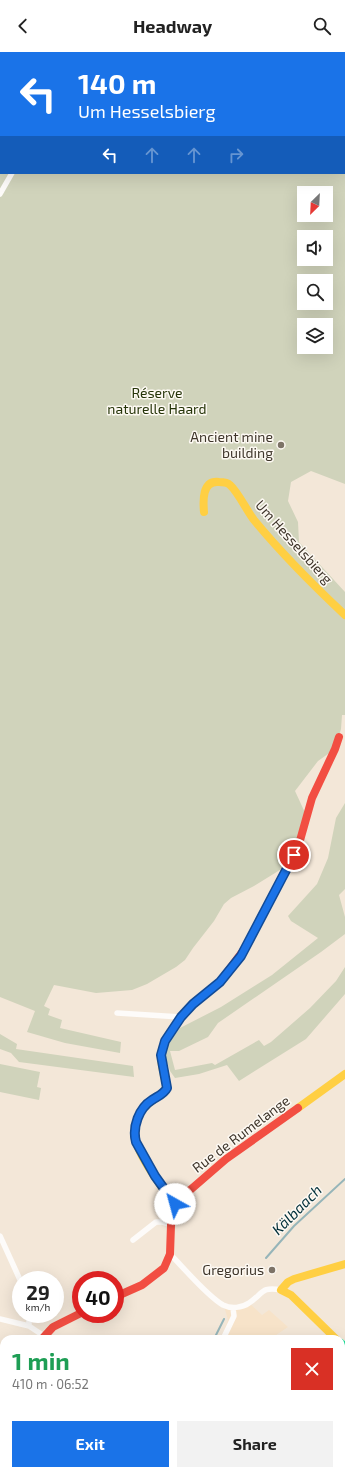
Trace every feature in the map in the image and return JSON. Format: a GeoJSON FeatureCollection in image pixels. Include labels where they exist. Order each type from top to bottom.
{"type":"FeatureCollection","features":[{"type":"Feature","properties":{"kind":"street"},"geometry":{"type":"LineString","coordinates":[[0,194],[11,174]]}},
{"type":"Feature","properties":{"kind":"street","name":"Um Hesselsbierg"},"geometry":{"type":"LineString","coordinates":[[204,512],[202,502],[205,489],[210,484],[217,481],[230,485],[254,520],[310,582],[345,615]]}},
{"type":"Feature","properties":{"kind":"street"},"geometry":{"type":"LineString","coordinates":[[178,1206],[171,1199],[155,1176],[135,1136],[135,1129],[141,1112],[151,1100],[165,1092],[167,1088],[161,1055],[165,1041],[181,1017],[193,1004],[220,982],[246,947],[299,844],[312,798],[339,737]]}},
{"type":"Feature","properties":{"kind":"street"},"geometry":{"type":"LineString","coordinates":[[117,1013],[181,1017]]}},
{"type":"Feature","properties":{"kind":"street","name":"Rue de Rumelange"},"geometry":{"type":"LineString","coordinates":[[170,1254],[171,1225],[178,1206],[197,1183],[226,1159],[345,1074]]}},
{"type":"Feature","properties":{"kind":"street"},"geometry":{"type":"LineString","coordinates":[[133,1240],[156,1222],[171,1225]]}},
{"type":"Feature","properties":{"kind":"street"},"geometry":{"type":"LineString","coordinates":[[0,1236],[16,1271]]}},
{"type":"Feature","properties":{"kind":"street"},"geometry":{"type":"LineString","coordinates":[[124,1293],[142,1285],[164,1268],[170,1254],[212,1297],[224,1306],[233,1308],[241,1307],[249,1303],[267,1289],[272,1288],[281,1290],[291,1295],[332,1335]]}},
{"type":"Feature","properties":{"kind":"street"},"geometry":{"type":"LineString","coordinates":[[281,1290],[288,1282],[294,1279],[345,1264]]}},
{"type":"Feature","properties":{"kind":"street"},"geometry":{"type":"LineString","coordinates":[[225,1335],[234,1316],[233,1308]]}},
{"type":"Feature","properties":{"kind":"street"},"geometry":{"type":"LineString","coordinates":[[45,1335],[53,1327],[72,1317]]}},
{"type":"Feature","properties":{"kind":"street"},"geometry":{"type":"LineString","coordinates":[[0,1319],[29,1326],[40,1335]]}},
{"type":"Feature","properties":{"kind":"shaded area"},"geometry":{"type":"Polygon","coordinates":[[[249,1303],[262,1315],[269,1310],[288,1327],[276,1335],[222,1335],[228,1320],[224,1306],[233,1308],[249,1303]]]}},
{"type":"Feature","properties":{"kind":"green space","name":"Réserve naturelle Haard"},"geometry":{"type":"Polygon","coordinates":[[[0,174],[345,174],[345,484],[311,471],[291,482],[288,501],[298,522],[299,542],[345,592],[345,715],[342,715],[341,729],[335,749],[318,761],[295,791],[307,817],[288,865],[231,898],[224,904],[214,921],[185,960],[147,984],[132,990],[96,993],[54,985],[44,1006],[50,1009],[48,1015],[62,1020],[60,1028],[121,1042],[120,1053],[65,1043],[27,1032],[35,1011],[0,997],[0,174]]]}},
{"type":"Feature","properties":{"kind":"green space"},"geometry":{"type":"Polygon","coordinates":[[[345,803],[345,889],[339,895],[345,917],[345,934],[218,1023],[208,1037],[179,1051],[170,1051],[175,1070],[212,1063],[215,1065],[259,1040],[264,1046],[271,1042],[310,1008],[336,981],[345,967],[345,994],[306,1039],[239,1081],[227,1065],[199,1074],[175,1078],[170,1071],[165,1056],[167,1045],[180,1028],[221,1007],[272,975],[318,938],[291,921],[288,916],[317,884],[328,858],[336,818],[345,803]]]}},
{"type":"Feature","properties":{"kind":"green space"},"geometry":{"type":"Polygon","coordinates":[[[0,1034],[17,1044],[16,1049],[133,1066],[134,1077],[19,1062],[11,1053],[0,1049],[0,1034]]]}},
{"type":"Feature","properties":{"kind":"green space"},"geometry":{"type":"Polygon","coordinates":[[[0,1064],[40,1072],[37,1087],[41,1088],[39,1100],[0,1092],[0,1064]]]}},
{"type":"Feature","properties":{"kind":"waterway","name":"Kälbaach"},"geometry":{"type":"LineString","coordinates":[[266,1258],[294,1226],[345,1179]]}},
{"type":"Feature","properties":{"kind":"waterway","name":"Kälbaach"},"geometry":{"type":"LineString","coordinates":[[216,1335],[224,1319]]}},
{"type":"Feature","properties":{"kind":"traffic: slow"},"geometry":{"type":"LineString","coordinates":[[204,512],[204,497],[209,484],[213,482],[229,484],[254,520],[276,545],[345,615]]}},
{"type":"Feature","properties":{"kind":"traffic: slow"},"geometry":{"type":"LineString","coordinates":[[178,1206],[159,1183],[140,1152],[135,1136],[135,1130],[137,1118],[143,1109],[167,1088],[161,1058],[166,1040],[180,1018],[197,1001]]}},
{"type":"Feature","properties":{"kind":"traffic: slow"},"geometry":{"type":"LineString","coordinates":[[298,1108],[345,1074]]}},
{"type":"Feature","properties":{"kind":"traffic: slow"},"geometry":{"type":"LineString","coordinates":[[332,1335],[291,1295],[281,1290],[288,1282],[294,1279],[345,1264]]}},
{"type":"Feature","properties":{"kind":"traffic: jam"},"geometry":{"type":"LineString","coordinates":[[197,1001],[220,982],[246,947],[299,844],[312,798],[339,737]]}},
{"type":"Feature","properties":{"kind":"traffic: jam"},"geometry":{"type":"LineString","coordinates":[[124,1293],[142,1285],[164,1268],[170,1254],[171,1225],[176,1210],[189,1191],[226,1159],[298,1108]]}},
{"type":"Feature","properties":{"kind":"traffic: jam"},"geometry":{"type":"LineString","coordinates":[[46,1335],[53,1327],[72,1318]]}},
{"type":"Feature","properties":{"kind":"place","name":"Ancient mine building"},"geometry":{"type":"Point","coordinates":[281,445]}},
{"type":"Feature","properties":{"kind":"place","name":"Gregorius"},"geometry":{"type":"Point","coordinates":[272,1270]}},
{"type":"Feature","properties":{"kind":"route"},"geometry":{"type":"LineString","coordinates":[[175,1204],[155,1176],[136,1142],[135,1129],[138,1119],[146,1105],[151,1100],[165,1092],[167,1088],[161,1055],[165,1041],[181,1017],[193,1004],[220,982],[241,956],[294,855]]}}]}
